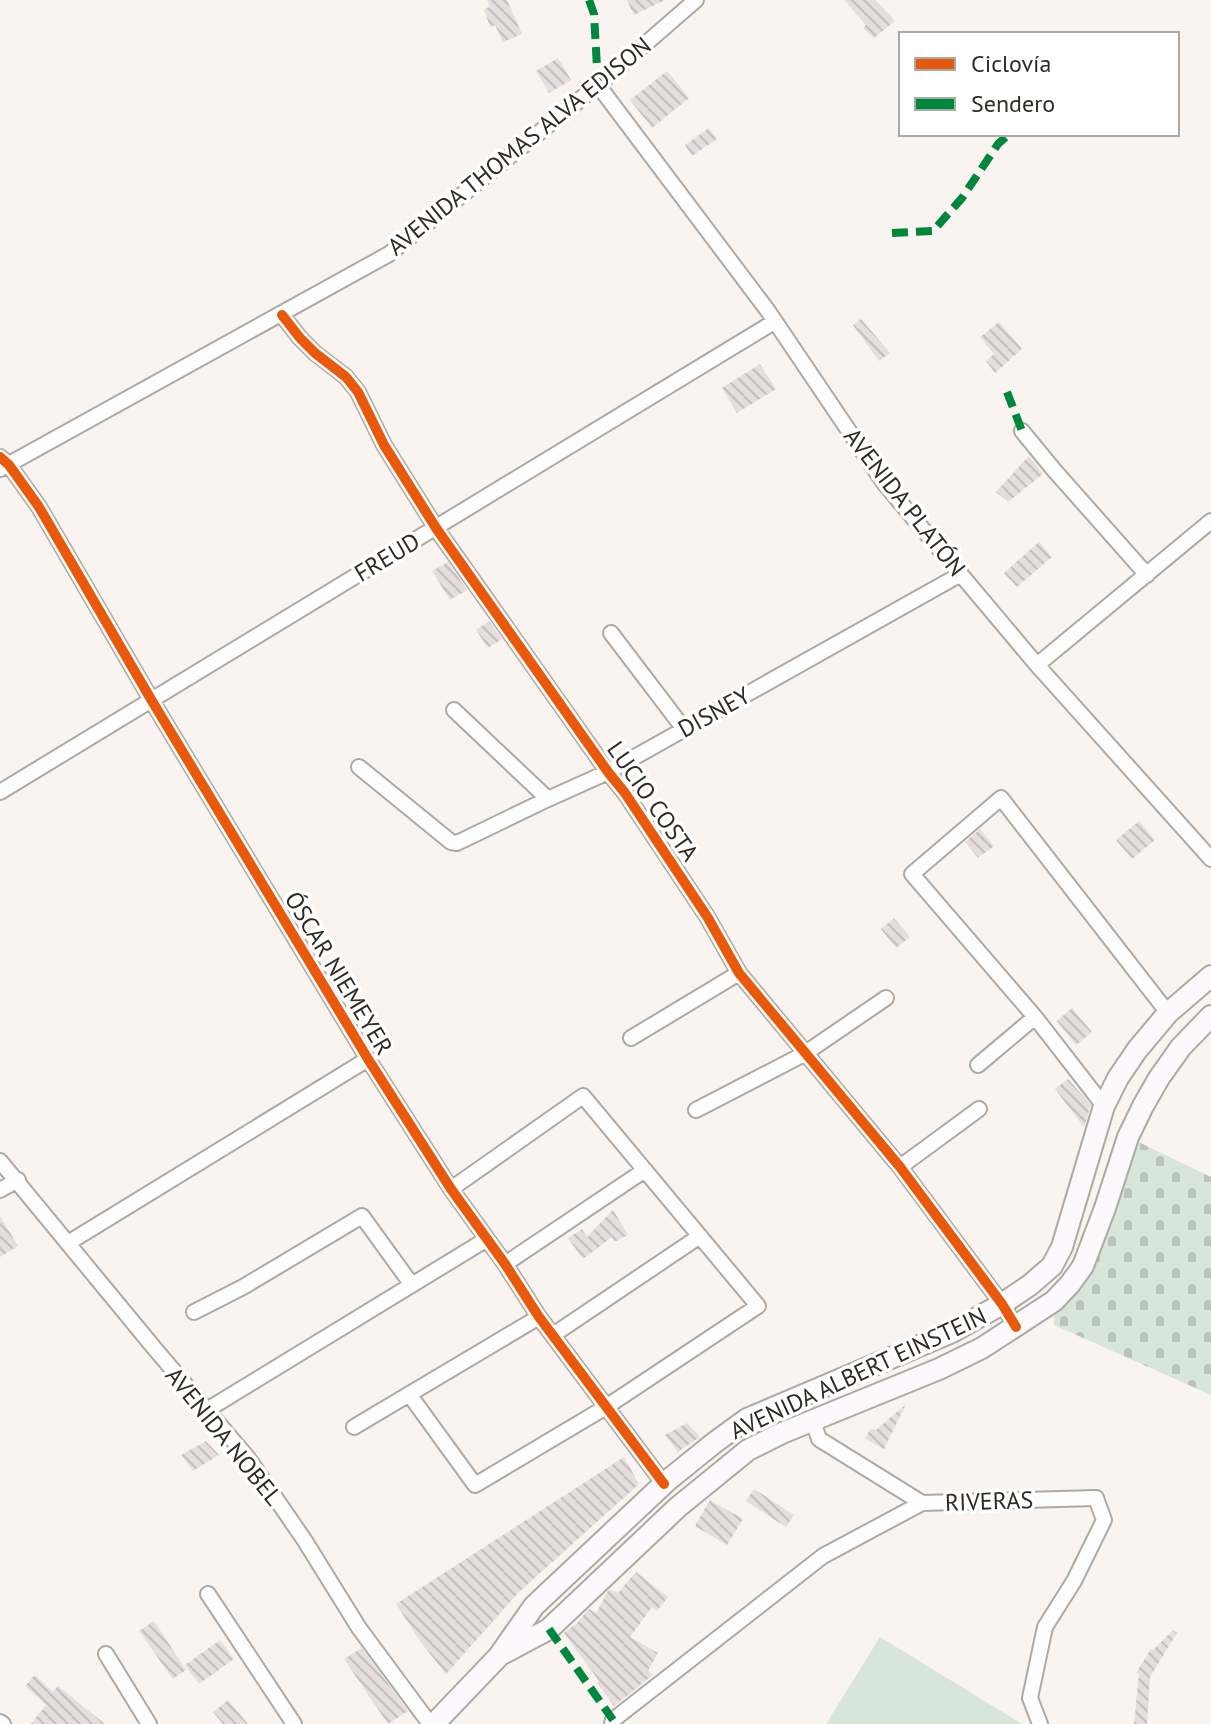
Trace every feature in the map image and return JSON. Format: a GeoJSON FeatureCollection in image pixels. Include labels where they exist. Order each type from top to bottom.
{"type":"FeatureCollection","features":[{"type":"Feature","properties":{"kind":"street","name":"AVENIDA THOMAS ALVA EDISON"},"geometry":{"type":"LineString","coordinates":[[3,464],[282,315],[389,254],[598,85],[696,0]]}},
{"type":"Feature","properties":{"kind":"street","name":"AVENIDA PLATÓN"},"geometry":{"type":"LineString","coordinates":[[598,85],[768,311],[884,483],[1037,665],[1211,859]]}},
{"type":"Feature","properties":{"kind":"street","name":"LUCIO COSTA"},"geometry":{"type":"LineString","coordinates":[[282,315],[300,338],[346,377],[358,392],[384,445],[436,528],[625,793],[700,905],[739,973],[900,1167],[1016,1327]]}},
{"type":"Feature","properties":{"kind":"street","name":"FREUD"},"geometry":{"type":"LineString","coordinates":[[0,792],[774,322]]}},
{"type":"Feature","properties":{"kind":"street"},"geometry":{"type":"LineString","coordinates":[[1022,431],[1147,575]]}},
{"type":"Feature","properties":{"kind":"street","name":"ÓSCAR NIEMEYER"},"geometry":{"type":"LineString","coordinates":[[3,464],[39,507],[368,1059],[451,1189],[539,1317],[664,1484]]}},
{"type":"Feature","properties":{"kind":"street"},"geometry":{"type":"LineString","coordinates":[[1037,665],[1211,521]]}},
{"type":"Feature","properties":{"kind":"street","name":"DISNEY"},"geometry":{"type":"LineString","coordinates":[[359,767],[451,842],[457,843],[608,772],[961,574]]}},
{"type":"Feature","properties":{"kind":"street"},"geometry":{"type":"LineString","coordinates":[[611,633],[684,729]]}},
{"type":"Feature","properties":{"kind":"street"},"geometry":{"type":"LineString","coordinates":[[454,710],[548,799]]}},
{"type":"Feature","properties":{"kind":"street"},"geometry":{"type":"LineString","coordinates":[[1104,1106],[1035,1017],[912,874],[1001,798],[1168,1013]]}},
{"type":"Feature","properties":{"kind":"street"},"geometry":{"type":"LineString","coordinates":[[631,1038],[739,973]]}},
{"type":"Feature","properties":{"kind":"street","name":"AVENIDA ALBERT EINSTEIN"},"geometry":{"type":"LineString","coordinates":[[432,1724],[499,1656],[534,1606],[664,1484],[714,1443],[747,1419],[952,1332],[1002,1304],[1052,1266],[1062,1247],[1104,1106],[1118,1078],[1168,1013],[1211,976]]}},
{"type":"Feature","properties":{"kind":"street"},"geometry":{"type":"LineString","coordinates":[[696,1110],[804,1054],[886,998]]}},
{"type":"Feature","properties":{"kind":"street","name":"AVENIDA ALBERT EINSTEIN"},"geometry":{"type":"LineString","coordinates":[[499,1656],[549,1629],[678,1507],[748,1450],[939,1369],[982,1348],[1054,1301],[1083,1266],[1128,1137],[1143,1106],[1181,1047],[1211,1016]]}},
{"type":"Feature","properties":{"kind":"street"},"geometry":{"type":"LineString","coordinates":[[978,1065],[1035,1017]]}},
{"type":"Feature","properties":{"kind":"street"},"geometry":{"type":"LineString","coordinates":[[68,1243],[368,1059]]}},
{"type":"Feature","properties":{"kind":"street"},"geometry":{"type":"LineString","coordinates":[[409,1394],[475,1485],[606,1407],[758,1306],[583,1096],[451,1189]]}},
{"type":"Feature","properties":{"kind":"street"},"geometry":{"type":"LineString","coordinates":[[900,1167],[979,1109]]}},
{"type":"Feature","properties":{"kind":"street","name":"AVENIDA NOBEL"},"geometry":{"type":"LineString","coordinates":[[0,1161],[248,1458],[359,1628],[432,1724]]}},
{"type":"Feature","properties":{"kind":"street"},"geometry":{"type":"LineString","coordinates":[[505,1264],[645,1170]]}},
{"type":"Feature","properties":{"kind":"street"},"geometry":{"type":"LineString","coordinates":[[0,1190],[18,1180]]}},
{"type":"Feature","properties":{"kind":"street"},"geometry":{"type":"LineString","coordinates":[[194,1312],[243,1287],[362,1216],[412,1285]]}},
{"type":"Feature","properties":{"kind":"street"},"geometry":{"type":"LineString","coordinates":[[553,1335],[700,1236]]}},
{"type":"Feature","properties":{"kind":"street"},"geometry":{"type":"LineString","coordinates":[[207,1410],[487,1239]]}},
{"type":"Feature","properties":{"kind":"street"},"geometry":{"type":"LineString","coordinates":[[354,1427],[539,1317]]}},
{"type":"Feature","properties":{"kind":"street"},"geometry":{"type":"LineString","coordinates":[[813,1421],[819,1439],[922,1503]]}},
{"type":"Feature","properties":{"kind":"street","name":"RIVERAS"},"geometry":{"type":"LineString","coordinates":[[612,1724],[613,1720],[823,1556],[922,1503],[1096,1498],[1104,1520],[1074,1581],[1045,1627],[1030,1698],[1040,1724]]}},
{"type":"Feature","properties":{"kind":"street"},"geometry":{"type":"LineString","coordinates":[[208,1594],[294,1724]]}},
{"type":"Feature","properties":{"kind":"street"},"geometry":{"type":"LineString","coordinates":[[106,1654],[149,1724]]}},
{"type":"Feature","properties":{"kind":"green space"},"geometry":{"type":"Polygon","coordinates":[[[1128,1137],[1211,1177],[1211,1395],[1054,1325],[1054,1301],[1071,1284],[1128,1137]]]}},
{"type":"Feature","properties":{"kind":"green space"},"geometry":{"type":"Polygon","coordinates":[[[880,1637],[1022,1724],[826,1724],[880,1637]]]}},
{"type":"Feature","properties":{"kind":"building"},"geometry":{"type":"Polygon","coordinates":[[[487,0],[507,0],[522,34],[503,42],[495,25],[490,27],[484,9],[490,7],[487,0]]]}},
{"type":"Feature","properties":{"kind":"building"},"geometry":{"type":"Polygon","coordinates":[[[627,0],[665,0],[634,15],[627,0]]]}},
{"type":"Feature","properties":{"kind":"building"},"geometry":{"type":"Polygon","coordinates":[[[844,0],[875,0],[895,21],[874,38],[863,28],[866,25],[844,0]]]}},
{"type":"Feature","properties":{"kind":"building"},"geometry":{"type":"Polygon","coordinates":[[[558,58],[571,80],[549,93],[536,71],[558,58]]]}},
{"type":"Feature","properties":{"kind":"building"},"geometry":{"type":"Polygon","coordinates":[[[667,71],[689,98],[652,128],[630,100],[667,71]]]}},
{"type":"Feature","properties":{"kind":"building"},"geometry":{"type":"Polygon","coordinates":[[[709,128],[717,139],[692,156],[685,145],[709,128]]]}},
{"type":"Feature","properties":{"kind":"building"},"geometry":{"type":"Polygon","coordinates":[[[861,319],[890,353],[879,361],[853,325],[861,319]]]}},
{"type":"Feature","properties":{"kind":"building"},"geometry":{"type":"Polygon","coordinates":[[[999,322],[1022,349],[995,373],[986,361],[994,354],[980,337],[999,322]]]}},
{"type":"Feature","properties":{"kind":"building"},"geometry":{"type":"Polygon","coordinates":[[[760,364],[776,389],[737,413],[722,388],[760,364]]]}},
{"type":"Feature","properties":{"kind":"building"},"geometry":{"type":"Polygon","coordinates":[[[1029,456],[1043,474],[1008,502],[996,492],[1029,456]]]}},
{"type":"Feature","properties":{"kind":"building"},"geometry":{"type":"Polygon","coordinates":[[[1039,542],[1052,557],[1017,587],[1004,573],[1039,542]]]}},
{"type":"Feature","properties":{"kind":"building"},"geometry":{"type":"Polygon","coordinates":[[[448,562],[467,590],[450,600],[432,571],[448,562]]]}},
{"type":"Feature","properties":{"kind":"building"},"geometry":{"type":"Polygon","coordinates":[[[489,621],[502,639],[488,648],[476,630],[489,621]]]}},
{"type":"Feature","properties":{"kind":"building"},"geometry":{"type":"Polygon","coordinates":[[[1139,821],[1155,840],[1132,859],[1116,840],[1139,821]]]}},
{"type":"Feature","properties":{"kind":"building"},"geometry":{"type":"Polygon","coordinates":[[[980,829],[994,846],[978,858],[965,842],[980,829]]]}},
{"type":"Feature","properties":{"kind":"building"},"geometry":{"type":"Polygon","coordinates":[[[894,918],[910,937],[896,948],[881,929],[894,918]]]}},
{"type":"Feature","properties":{"kind":"building"},"geometry":{"type":"Polygon","coordinates":[[[1072,1008],[1092,1032],[1076,1045],[1057,1021],[1072,1008]]]}},
{"type":"Feature","properties":{"kind":"building"},"geometry":{"type":"Polygon","coordinates":[[[1068,1079],[1091,1105],[1084,1127],[1055,1089],[1068,1079]]]}},
{"type":"Feature","properties":{"kind":"building"},"geometry":{"type":"Polygon","coordinates":[[[613,1210],[628,1235],[614,1242],[612,1237],[583,1259],[568,1238],[582,1229],[587,1237],[613,1210]]]}},
{"type":"Feature","properties":{"kind":"building"},"geometry":{"type":"Polygon","coordinates":[[[0,1216],[18,1246],[0,1257],[0,1216]]]}},
{"type":"Feature","properties":{"kind":"building"},"geometry":{"type":"Polygon","coordinates":[[[906,1404],[884,1449],[865,1439],[870,1429],[876,1430],[906,1404]]]}},
{"type":"Feature","properties":{"kind":"building"},"geometry":{"type":"Polygon","coordinates":[[[687,1423],[700,1437],[678,1452],[665,1435],[687,1423]]]}},
{"type":"Feature","properties":{"kind":"building"},"geometry":{"type":"Polygon","coordinates":[[[206,1441],[219,1455],[193,1471],[181,1455],[206,1441]]]}},
{"type":"Feature","properties":{"kind":"building"},"geometry":{"type":"Polygon","coordinates":[[[624,1457],[639,1484],[519,1592],[446,1674],[396,1604],[624,1457]]]}},
{"type":"Feature","properties":{"kind":"building"},"geometry":{"type":"Polygon","coordinates":[[[754,1489],[794,1515],[786,1527],[746,1501],[754,1489]]]}},
{"type":"Feature","properties":{"kind":"building"},"geometry":{"type":"Polygon","coordinates":[[[710,1500],[743,1519],[727,1545],[695,1526],[710,1500]]]}},
{"type":"Feature","properties":{"kind":"building"},"geometry":{"type":"Polygon","coordinates":[[[636,1572],[668,1597],[657,1611],[652,1607],[630,1637],[658,1653],[648,1670],[653,1675],[614,1706],[564,1633],[589,1609],[596,1613],[608,1591],[618,1593],[636,1572]]]}},
{"type":"Feature","properties":{"kind":"building"},"geometry":{"type":"Polygon","coordinates":[[[154,1621],[186,1670],[173,1679],[139,1631],[154,1621]]]}},
{"type":"Feature","properties":{"kind":"building"},"geometry":{"type":"Polygon","coordinates":[[[1173,1630],[1177,1633],[1150,1677],[1147,1724],[1134,1724],[1139,1674],[1136,1673],[1151,1649],[1173,1630]]]}},
{"type":"Feature","properties":{"kind":"building"},"geometry":{"type":"Polygon","coordinates":[[[220,1640],[234,1659],[199,1684],[185,1665],[220,1640]]]}},
{"type":"Feature","properties":{"kind":"building"},"geometry":{"type":"Polygon","coordinates":[[[362,1648],[408,1711],[388,1724],[344,1659],[362,1648]]]}},
{"type":"Feature","properties":{"kind":"building"},"geometry":{"type":"Polygon","coordinates":[[[35,1675],[53,1692],[58,1686],[105,1724],[31,1724],[46,1705],[25,1686],[35,1675]]]}},
{"type":"Feature","properties":{"kind":"building"},"geometry":{"type":"Polygon","coordinates":[[[228,1700],[248,1724],[223,1724],[213,1712],[228,1700]]]}},
{"type":"Feature","properties":{"kind":"marked path"},"geometry":{"type":"LineString","coordinates":[[589,0],[594,14],[598,85]]}},
{"type":"Feature","properties":{"kind":"marked path"},"geometry":{"type":"LineString","coordinates":[[892,233],[933,231],[962,198],[998,144],[1007,136]]}},
{"type":"Feature","properties":{"kind":"marked path"},"geometry":{"type":"LineString","coordinates":[[1007,392],[1022,431]]}},
{"type":"Feature","properties":{"kind":"marked path"},"geometry":{"type":"LineString","coordinates":[[549,1629],[613,1720]]}},
{"type":"Feature","properties":{"kind":"cycle path"},"geometry":{"type":"LineString","coordinates":[[282,315],[300,338],[346,377],[358,392],[384,445],[436,528],[625,793],[708,918],[739,973],[900,1167],[1016,1327]]}},
{"type":"Feature","properties":{"kind":"cycle path"},"geometry":{"type":"LineString","coordinates":[[0,457],[39,507],[368,1059],[451,1189],[539,1317],[664,1484]]}}]}
